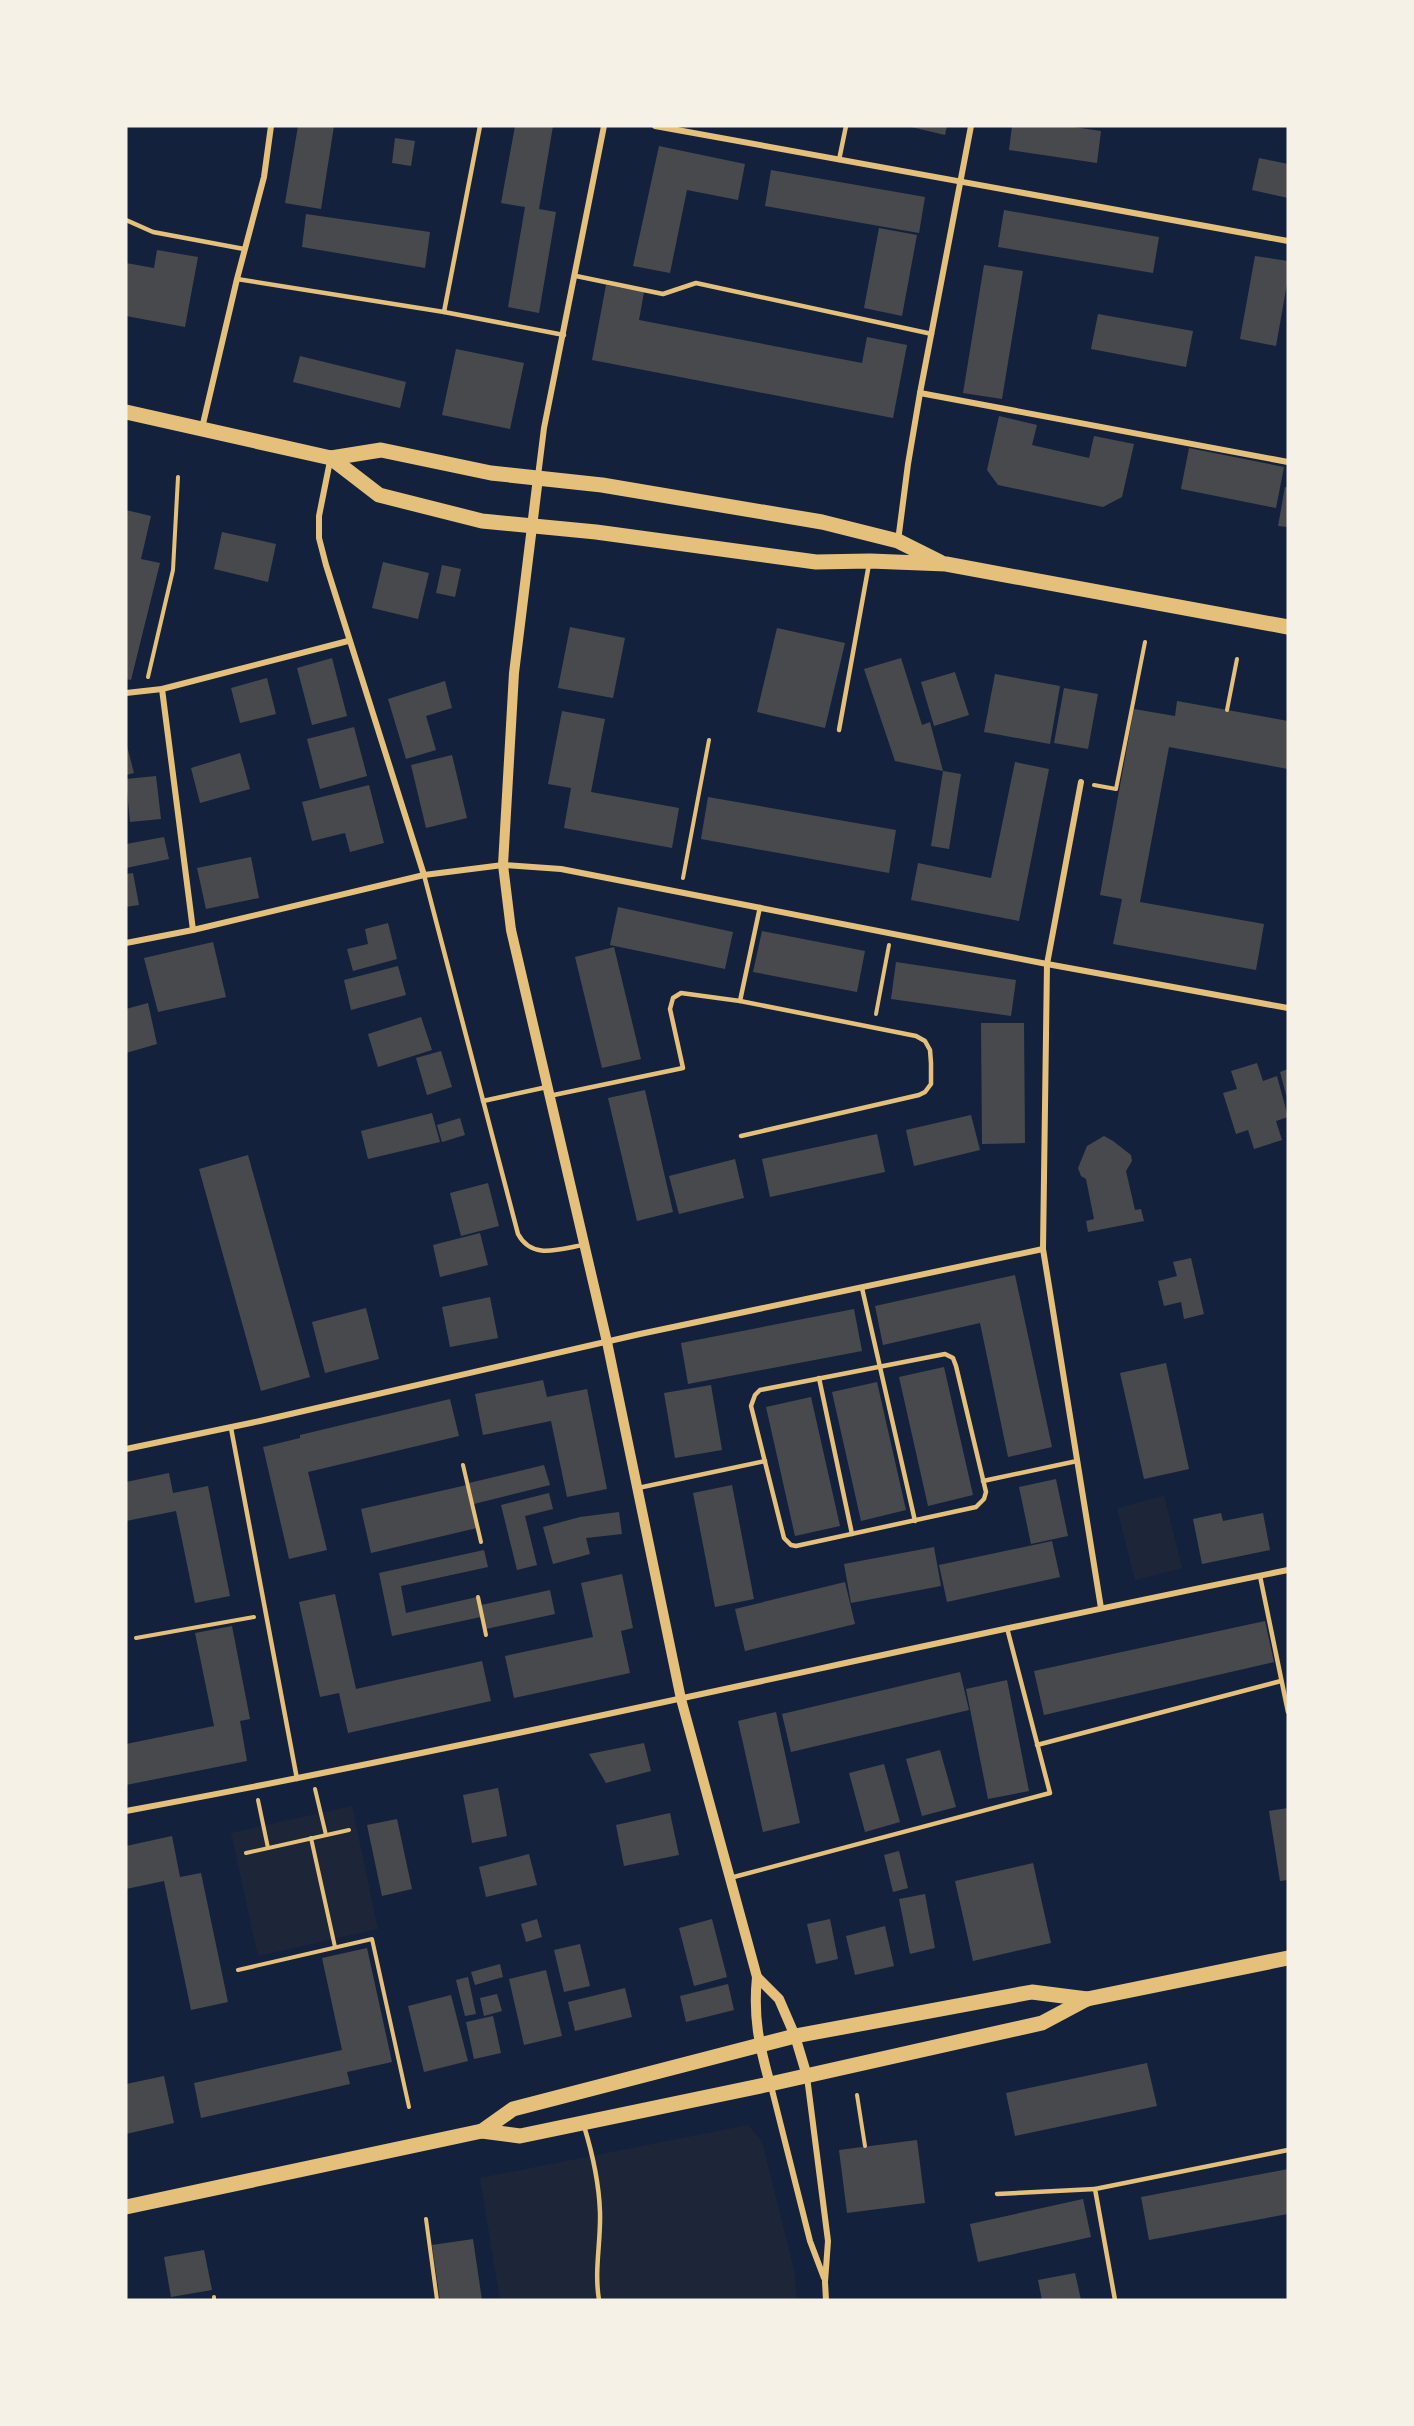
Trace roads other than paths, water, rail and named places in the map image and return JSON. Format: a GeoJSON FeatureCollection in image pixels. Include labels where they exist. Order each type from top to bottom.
{"type":"FeatureCollection","features":[{"type":"Feature","properties":{"kind":"main road"},"geometry":{"type":"LineString","coordinates":[[126,412],[331,458],[381,450],[491,473],[602,485],[822,522],[898,541],[946,564]]}},
{"type":"Feature","properties":{"kind":"main road"},"geometry":{"type":"LineString","coordinates":[[331,458],[379,495],[482,521],[596,532],[816,562],[870,561],[946,564],[1288,627]]}},
{"type":"Feature","properties":{"kind":"main road"},"geometry":{"type":"LineString","coordinates":[[126,2207],[482,2131],[520,2136],[770,2084],[1042,2023],[1088,1999],[1288,1958]]}},
{"type":"Feature","properties":{"kind":"main road"},"geometry":{"type":"LineString","coordinates":[[482,2131],[513,2109],[795,2036],[1032,1992],[1088,1999]]}},
{"type":"Feature","properties":{"kind":"street"},"geometry":{"type":"LineString","coordinates":[[202,429],[244,249],[264,177],[271,126]]}},
{"type":"Feature","properties":{"kind":"street"},"geometry":{"type":"LineString","coordinates":[[604,126],[544,428],[514,673],[503,865],[511,930],[607,1342],[681,1699],[757,1977],[754,2006],[760,2045],[810,2241],[825,2282]]}},
{"type":"Feature","properties":{"kind":"street"},"geometry":{"type":"LineString","coordinates":[[656,126],[1288,241]]}},
{"type":"Feature","properties":{"kind":"street"},"geometry":{"type":"LineString","coordinates":[[898,541],[920,393],[971,126]]}},
{"type":"Feature","properties":{"kind":"street"},"geometry":{"type":"LineString","coordinates":[[920,393],[1288,462]]}},
{"type":"Feature","properties":{"kind":"street"},"geometry":{"type":"LineString","coordinates":[[331,458],[319,516],[320,538],[348,641],[424,875]]}},
{"type":"Feature","properties":{"kind":"street"},"geometry":{"type":"LineString","coordinates":[[126,693],[162,689],[348,641]]}},
{"type":"Feature","properties":{"kind":"street"},"geometry":{"type":"LineString","coordinates":[[162,689],[193,930]]}},
{"type":"Feature","properties":{"kind":"street"},"geometry":{"type":"LineString","coordinates":[[1081,782],[1047,964],[1043,1249],[1101,1608]]}},
{"type":"Feature","properties":{"kind":"street"},"geometry":{"type":"LineString","coordinates":[[126,943],[193,930],[424,875],[503,865],[561,869],[1047,964],[1288,1008]]}},
{"type":"Feature","properties":{"kind":"street"},"geometry":{"type":"LineString","coordinates":[[126,1449],[231,1428],[607,1342],[1043,1249]]}},
{"type":"Feature","properties":{"kind":"street"},"geometry":{"type":"LineString","coordinates":[[126,1811],[297,1780],[1288,1570]]}},
{"type":"Feature","properties":{"kind":"street"},"geometry":{"type":"LineString","coordinates":[[757,1977],[779,1999],[795,2036],[807,2076],[828,2241],[826,2300]]}},
{"type":"Feature","properties":{"kind":"lane"},"geometry":{"type":"LineString","coordinates":[[444,312],[480,126]]}},
{"type":"Feature","properties":{"kind":"lane"},"geometry":{"type":"LineString","coordinates":[[839,160],[846,126]]}},
{"type":"Feature","properties":{"kind":"lane"},"geometry":{"type":"LineString","coordinates":[[126,220],[153,232],[244,249]]}},
{"type":"Feature","properties":{"kind":"lane"},"geometry":{"type":"LineString","coordinates":[[576,276],[663,294],[696,283],[932,334]]}},
{"type":"Feature","properties":{"kind":"lane"},"geometry":{"type":"LineString","coordinates":[[237,279],[444,312],[564,335]]}},
{"type":"Feature","properties":{"kind":"lane"},"geometry":{"type":"LineString","coordinates":[[839,730],[870,561]]}},
{"type":"Feature","properties":{"kind":"lane"},"geometry":{"type":"LineString","coordinates":[[424,875],[518,1234],[524,1245],[533,1249],[549,1251],[583,1245]]}},
{"type":"Feature","properties":{"kind":"lane"},"geometry":{"type":"LineString","coordinates":[[740,1001],[760,907]]}},
{"type":"Feature","properties":{"kind":"lane"},"geometry":{"type":"LineString","coordinates":[[483,1101],[683,1068],[670,1009],[673,998],[681,993],[740,1001],[916,1036],[925,1041],[930,1050],[931,1084],[925,1092],[741,1136]]}},
{"type":"Feature","properties":{"kind":"lane"},"geometry":{"type":"LineString","coordinates":[[862,1288],[915,1521]]}},
{"type":"Feature","properties":{"kind":"lane"},"geometry":{"type":"LineString","coordinates":[[945,1354],[953,1358],[986,1492],[984,1499],[976,1507],[796,1546],[791,1545],[784,1538],[751,1406],[755,1395],[760,1390],[819,1378],[945,1354]]}},
{"type":"Feature","properties":{"kind":"lane"},"geometry":{"type":"LineString","coordinates":[[819,1378],[852,1534]]}},
{"type":"Feature","properties":{"kind":"lane"},"geometry":{"type":"LineString","coordinates":[[231,1428],[297,1780]]}},
{"type":"Feature","properties":{"kind":"lane"},"geometry":{"type":"LineString","coordinates":[[638,1488],[765,1461]]}},
{"type":"Feature","properties":{"kind":"lane"},"geometry":{"type":"LineString","coordinates":[[983,1481],[1077,1461]]}},
{"type":"Feature","properties":{"kind":"lane"},"geometry":{"type":"LineString","coordinates":[[1260,1576],[1288,1712]]}},
{"type":"Feature","properties":{"kind":"lane"},"geometry":{"type":"LineString","coordinates":[[730,1878],[1050,1792],[1007,1628]]}},
{"type":"Feature","properties":{"kind":"lane"},"geometry":{"type":"LineString","coordinates":[[1037,1745],[1281,1681]]}},
{"type":"Feature","properties":{"kind":"lane"},"geometry":{"type":"LineString","coordinates":[[583,2123],[590,2145],[600,2211],[596,2280],[599,2300]]}},
{"type":"Feature","properties":{"kind":"lane"},"geometry":{"type":"LineString","coordinates":[[997,2194],[1095,2189],[1288,2151]]}},
{"type":"Feature","properties":{"kind":"lane"},"geometry":{"type":"LineString","coordinates":[[1095,2189],[1115,2300]]}}]}
